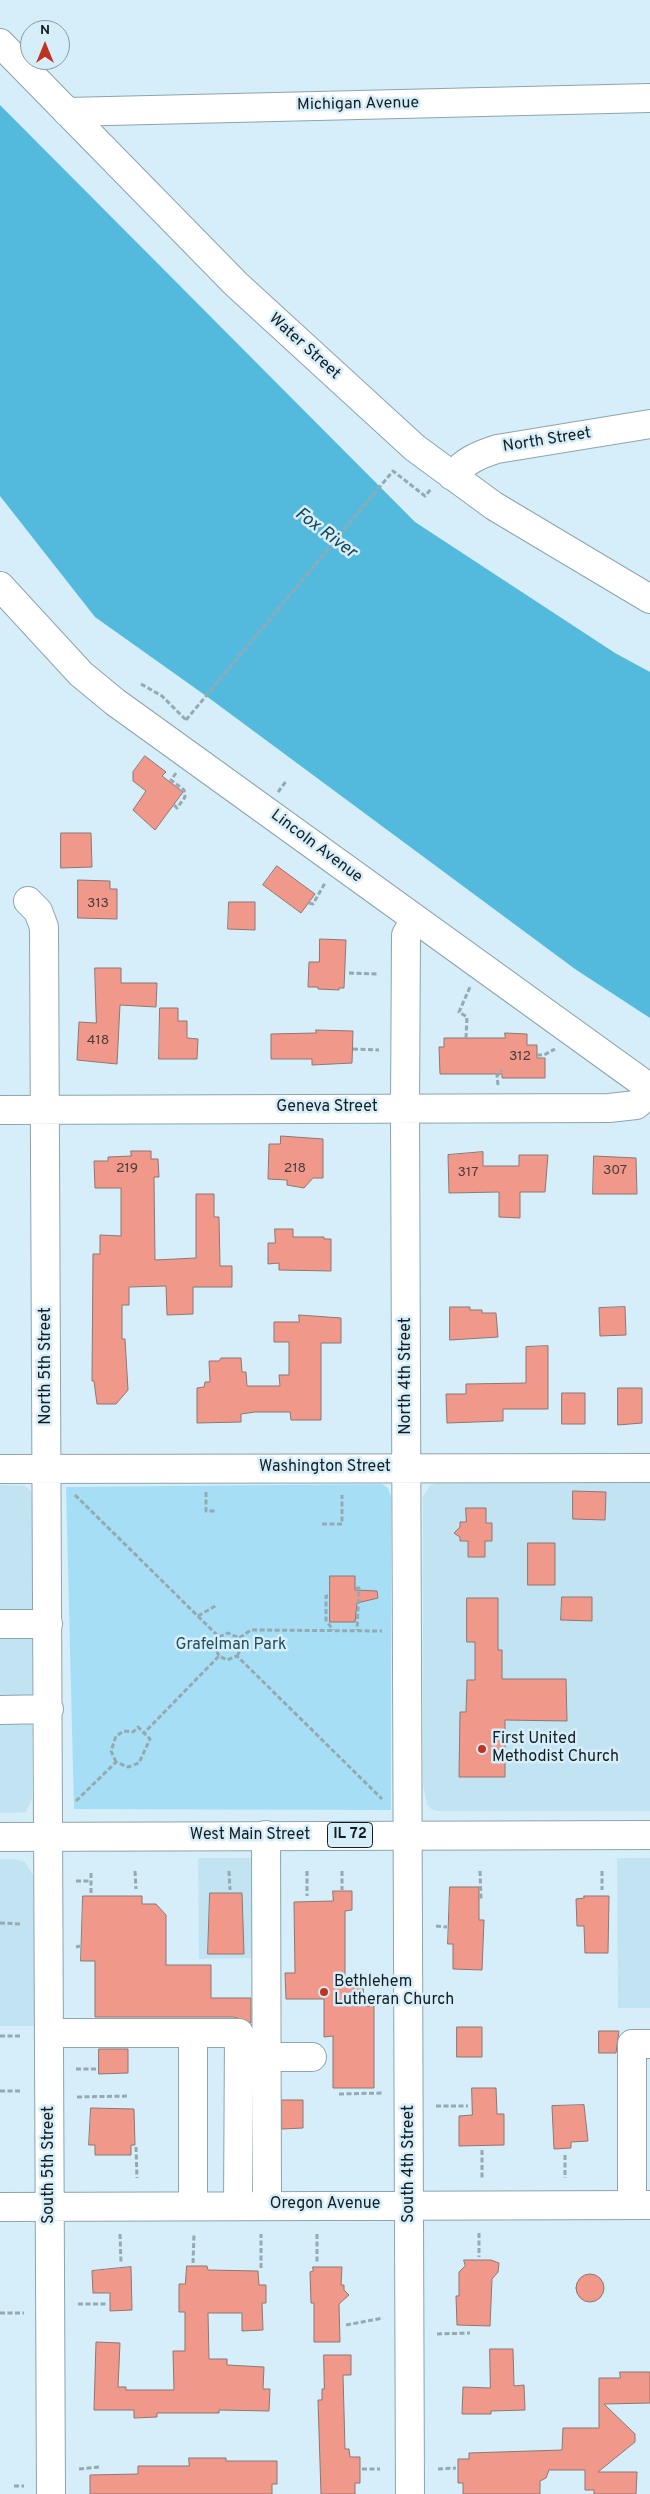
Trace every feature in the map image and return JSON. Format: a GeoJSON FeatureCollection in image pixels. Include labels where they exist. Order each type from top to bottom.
{"type":"FeatureCollection","features":[{"type":"Feature","properties":{"kind":"street","name":"Water Street"},"geometry":{"type":"LineString","coordinates":[[0,43],[236,284],[415,448],[494,506],[650,599]]}},
{"type":"Feature","properties":{"kind":"street","name":"Michigan Avenue"},"geometry":{"type":"LineString","coordinates":[[67,112],[650,98]]}},
{"type":"Feature","properties":{"kind":"street","name":"North Street"},"geometry":{"type":"LineString","coordinates":[[452,476],[461,466],[477,456],[497,449],[650,424]]}},
{"type":"Feature","properties":{"kind":"street","name":"Lincoln Avenue"},"geometry":{"type":"LineString","coordinates":[[0,586],[61,653],[115,702],[650,1088]]}},
{"type":"Feature","properties":{"kind":"street","name":"North 5th Street"},"geometry":{"type":"LineString","coordinates":[[28,901],[38,911],[44,927],[49,1837]]}},
{"type":"Feature","properties":{"kind":"street","name":"North 4th Street"},"geometry":{"type":"LineString","coordinates":[[409,1835],[405,1108],[406,935],[415,920]]}},
{"type":"Feature","properties":{"kind":"street","name":"Geneva Street"},"geometry":{"type":"LineString","coordinates":[[0,1110],[619,1107],[639,1103],[650,1093]]}},
{"type":"Feature","properties":{"kind":"street","name":"Washington Street"},"geometry":{"type":"LineString","coordinates":[[0,1469],[650,1468]]}},
{"type":"Feature","properties":{"kind":"street"},"geometry":{"type":"LineString","coordinates":[[0,1624],[48,1624]]}},
{"type":"Feature","properties":{"kind":"street"},"geometry":{"type":"LineString","coordinates":[[0,1710],[49,1709]]}},
{"type":"Feature","properties":{"kind":"street","name":"South 4th Street"},"geometry":{"type":"LineString","coordinates":[[409,1835],[410,2494]]}},
{"type":"Feature","properties":{"kind":"street","name":"West Main Street"},"geometry":{"type":"LineString","coordinates":[[0,1837],[650,1835]]}},
{"type":"Feature","properties":{"kind":"street"},"geometry":{"type":"LineString","coordinates":[[266,1836],[268,2205]]}},
{"type":"Feature","properties":{"kind":"street","name":"South 5th Street"},"geometry":{"type":"LineString","coordinates":[[49,1837],[52,2494]]}},
{"type":"Feature","properties":{"kind":"street"},"geometry":{"type":"LineString","coordinates":[[50,2033],[239,2033],[238,2206]]}},
{"type":"Feature","properties":{"kind":"street"},"geometry":{"type":"LineString","coordinates":[[193,2033],[193,2206]]}},
{"type":"Feature","properties":{"kind":"street"},"geometry":{"type":"LineString","coordinates":[[641,2205],[632,2044],[650,2044]]}},
{"type":"Feature","properties":{"kind":"street"},"geometry":{"type":"LineString","coordinates":[[268,2057],[312,2057]]}},
{"type":"Feature","properties":{"kind":"street","name":"Oregon Avenue"},"geometry":{"type":"LineString","coordinates":[[0,2206],[641,2205]]}},
{"type":"Feature","properties":{"kind":"path"},"geometry":{"type":"LineString","coordinates":[[186,720],[384,480]]}},
{"type":"Feature","properties":{"kind":"path"},"geometry":{"type":"LineString","coordinates":[[141,684],[162,696],[193,726]]}},
{"type":"Feature","properties":{"kind":"path"},"geometry":{"type":"LineString","coordinates":[[174,805],[178,808],[185,797],[184,790],[171,780],[179,769]]}},
{"type":"Feature","properties":{"kind":"path"},"geometry":{"type":"LineString","coordinates":[[308,903],[313,904],[328,878]]}},
{"type":"Feature","properties":{"kind":"path"},"geometry":{"type":"LineString","coordinates":[[348,973],[378,974]]}},
{"type":"Feature","properties":{"kind":"path"},"geometry":{"type":"LineString","coordinates":[[466,1038],[467,1017],[459,1012],[473,982]]}},
{"type":"Feature","properties":{"kind":"path"},"geometry":{"type":"LineString","coordinates":[[537,1056],[544,1055],[563,1046]]}},
{"type":"Feature","properties":{"kind":"path"},"geometry":{"type":"LineString","coordinates":[[353,1049],[379,1050]]}},
{"type":"Feature","properties":{"kind":"path"},"geometry":{"type":"LineString","coordinates":[[75,1495],[218,1637]]}},
{"type":"Feature","properties":{"kind":"path"},"geometry":{"type":"LineString","coordinates":[[322,1524],[342,1524],[342,1495]]}},
{"type":"Feature","properties":{"kind":"path"},"geometry":{"type":"LineString","coordinates":[[355,1588],[359,1588],[357,1630]]}},
{"type":"Feature","properties":{"kind":"path"},"geometry":{"type":"LineString","coordinates":[[328,1596],[326,1596],[326,1620],[333,1630]]}},
{"type":"Feature","properties":{"kind":"path"},"geometry":{"type":"LineString","coordinates":[[198,1616],[217,1605]]}},
{"type":"Feature","properties":{"kind":"path"},"geometry":{"type":"LineString","coordinates":[[239,1638],[251,1630],[408,1631]]}},
{"type":"Feature","properties":{"kind":"path"},"geometry":{"type":"LineString","coordinates":[[228,1633],[239,1638],[242,1648],[238,1656],[227,1660],[219,1656],[215,1647],[218,1637],[228,1633]]}},
{"type":"Feature","properties":{"kind":"path"},"geometry":{"type":"LineString","coordinates":[[144,1733],[219,1656]]}},
{"type":"Feature","properties":{"kind":"path"},"geometry":{"type":"LineString","coordinates":[[238,1656],[382,1800]]}},
{"type":"Feature","properties":{"kind":"path"},"geometry":{"type":"LineString","coordinates":[[138,1727],[150,1739],[139,1762],[128,1767],[116,1762],[111,1747],[116,1736],[124,1731],[133,1732],[138,1727]]}},
{"type":"Feature","properties":{"kind":"path"},"geometry":{"type":"LineString","coordinates":[[76,1801],[116,1762]]}},
{"type":"Feature","properties":{"kind":"path"},"geometry":{"type":"LineString","coordinates":[[91,1871],[91,1893]]}},
{"type":"Feature","properties":{"kind":"path"},"geometry":{"type":"LineString","coordinates":[[135,1871],[136,1889]]}},
{"type":"Feature","properties":{"kind":"path"},"geometry":{"type":"LineString","coordinates":[[229,1871],[230,1890]]}},
{"type":"Feature","properties":{"kind":"path"},"geometry":{"type":"LineString","coordinates":[[307,1871],[307,1896]]}},
{"type":"Feature","properties":{"kind":"path"},"geometry":{"type":"LineString","coordinates":[[342,1871],[342,1890]]}},
{"type":"Feature","properties":{"kind":"path"},"geometry":{"type":"LineString","coordinates":[[480,1871],[481,1900]]}},
{"type":"Feature","properties":{"kind":"path"},"geometry":{"type":"LineString","coordinates":[[602,1871],[602,1890]]}},
{"type":"Feature","properties":{"kind":"path"},"geometry":{"type":"LineString","coordinates":[[76,1881],[91,1881]]}},
{"type":"Feature","properties":{"kind":"path"},"geometry":{"type":"LineString","coordinates":[[0,1923],[21,1924]]}},
{"type":"Feature","properties":{"kind":"path"},"geometry":{"type":"LineString","coordinates":[[436,1926],[447,1927]]}},
{"type":"Feature","properties":{"kind":"path"},"geometry":{"type":"LineString","coordinates":[[367,1997],[381,1997]]}},
{"type":"Feature","properties":{"kind":"path"},"geometry":{"type":"LineString","coordinates":[[0,2036],[22,2036]]}},
{"type":"Feature","properties":{"kind":"path"},"geometry":{"type":"LineString","coordinates":[[76,2069],[97,2068]]}},
{"type":"Feature","properties":{"kind":"path"},"geometry":{"type":"LineString","coordinates":[[0,2091],[22,2091]]}},
{"type":"Feature","properties":{"kind":"path"},"geometry":{"type":"LineString","coordinates":[[339,2094],[382,2093]]}},
{"type":"Feature","properties":{"kind":"path"},"geometry":{"type":"LineString","coordinates":[[77,2097],[128,2096]]}},
{"type":"Feature","properties":{"kind":"path"},"geometry":{"type":"LineString","coordinates":[[436,2106],[468,2106]]}},
{"type":"Feature","properties":{"kind":"path"},"geometry":{"type":"LineString","coordinates":[[136,2147],[137,2178]]}},
{"type":"Feature","properties":{"kind":"path"},"geometry":{"type":"LineString","coordinates":[[482,2150],[482,2178]]}},
{"type":"Feature","properties":{"kind":"path"},"geometry":{"type":"LineString","coordinates":[[565,2154],[565,2178]]}},
{"type":"Feature","properties":{"kind":"path"},"geometry":{"type":"LineString","coordinates":[[479,2233],[479,2257]]}},
{"type":"Feature","properties":{"kind":"path"},"geometry":{"type":"LineString","coordinates":[[120,2234],[121,2263]]}},
{"type":"Feature","properties":{"kind":"path"},"geometry":{"type":"LineString","coordinates":[[193,2263],[194,2234]]}},
{"type":"Feature","properties":{"kind":"path"},"geometry":{"type":"LineString","coordinates":[[261,2234],[261,2268]]}},
{"type":"Feature","properties":{"kind":"path"},"geometry":{"type":"LineString","coordinates":[[317,2234],[317,2263]]}},
{"type":"Feature","properties":{"kind":"path"},"geometry":{"type":"LineString","coordinates":[[78,2304],[107,2304]]}},
{"type":"Feature","properties":{"kind":"path"},"geometry":{"type":"LineString","coordinates":[[0,2313],[24,2313]]}},
{"type":"Feature","properties":{"kind":"path"},"geometry":{"type":"LineString","coordinates":[[346,2326],[383,2318]]}},
{"type":"Feature","properties":{"kind":"path"},"geometry":{"type":"LineString","coordinates":[[438,2334],[470,2334]]}},
{"type":"Feature","properties":{"kind":"path"},"geometry":{"type":"LineString","coordinates":[[78,2468],[99,2467]]}},
{"type":"Feature","properties":{"kind":"path"},"geometry":{"type":"LineString","coordinates":[[438,2469],[456,2468]]}},
{"type":"Feature","properties":{"kind":"path"},"geometry":{"type":"LineString","coordinates":[[362,2469],[380,2469]]}},
{"type":"Feature","properties":{"kind":"path"},"geometry":{"type":"LineString","coordinates":[[14,2486],[24,2486]]}},
{"type":"Feature","properties":{"kind":"shaded area"},"geometry":{"type":"Polygon","coordinates":[[[437,1483],[650,1483],[650,1811],[438,1811],[431,1809],[427,1804],[423,1785],[423,1497],[430,1485],[437,1483]]]}},
{"type":"Feature","properties":{"kind":"shaded area"},"geometry":{"type":"Polygon","coordinates":[[[0,1485],[25,1486],[31,1491],[32,1500],[32,1799],[26,1812],[14,1813],[0,1813],[0,1485]]]}},
{"type":"Feature","properties":{"kind":"shaded area"},"geometry":{"type":"Polygon","coordinates":[[[198,1858],[257,1858],[258,1958],[199,1959],[198,1858]]]}},
{"type":"Feature","properties":{"kind":"shaded area"},"geometry":{"type":"Polygon","coordinates":[[[617,1858],[650,1858],[650,2008],[618,2008],[617,1858]]]}},
{"type":"Feature","properties":{"kind":"shaded area"},"geometry":{"type":"Polygon","coordinates":[[[0,1859],[15,1859],[25,1862],[34,1877],[35,2026],[0,2026],[0,1859]]]}},
{"type":"Feature","properties":{"kind":"green space","name":"Grafelman Park"},"geometry":{"type":"Polygon","coordinates":[[[382,1484],[388,1488],[391,1497],[391,1810],[74,1809],[66,1487],[382,1484]]]}},
{"type":"Feature","properties":{"kind":"water","name":"Fox River"},"geometry":{"type":"Polygon","coordinates":[[[0,105],[415,522],[615,653],[650,672],[650,1018],[575,969],[209,698],[95,617],[0,496],[0,105]]]}},
{"type":"Feature","properties":{"kind":"building"},"geometry":{"type":"Polygon","coordinates":[[[145,756],[166,772],[162,776],[183,792],[155,830],[133,810],[146,791],[133,781],[133,772],[145,756]]]}},
{"type":"Feature","properties":{"kind":"building"},"geometry":{"type":"Polygon","coordinates":[[[61,833],[91,833],[92,867],[61,868],[61,833]]]}},
{"type":"Feature","properties":{"kind":"building"},"geometry":{"type":"Polygon","coordinates":[[[277,866],[315,894],[301,913],[263,885],[277,866]]]}},
{"type":"Feature","properties":{"kind":"building"},"geometry":{"type":"Polygon","coordinates":[[[78,880],[110,881],[110,889],[117,889],[117,919],[78,918],[78,880]]]}},
{"type":"Feature","properties":{"kind":"building"},"geometry":{"type":"Polygon","coordinates":[[[229,902],[255,902],[255,930],[228,929],[229,902]]]}},
{"type":"Feature","properties":{"kind":"building"},"geometry":{"type":"Polygon","coordinates":[[[320,939],[346,940],[344,988],[339,988],[339,990],[308,987],[309,962],[319,962],[320,939]]]}},
{"type":"Feature","properties":{"kind":"building"},"geometry":{"type":"Polygon","coordinates":[[[95,968],[121,968],[121,983],[157,983],[156,1007],[120,1005],[117,1064],[77,1060],[79,1022],[96,1023],[95,968]]]}},
{"type":"Feature","properties":{"kind":"building"},"geometry":{"type":"Polygon","coordinates":[[[160,1008],[178,1008],[178,1021],[187,1021],[187,1038],[198,1039],[197,1059],[159,1059],[160,1008]]]}},
{"type":"Feature","properties":{"kind":"building"},"geometry":{"type":"Polygon","coordinates":[[[316,1030],[353,1031],[352,1063],[312,1065],[312,1059],[271,1059],[271,1034],[316,1033],[316,1030]]]}},
{"type":"Feature","properties":{"kind":"building"},"geometry":{"type":"Polygon","coordinates":[[[505,1033],[527,1034],[527,1045],[537,1045],[537,1058],[545,1058],[545,1078],[502,1078],[502,1074],[440,1074],[439,1047],[444,1047],[444,1038],[505,1038],[505,1033]]]}},
{"type":"Feature","properties":{"kind":"building"},"geometry":{"type":"Polygon","coordinates":[[[281,1136],[323,1139],[323,1178],[313,1178],[304,1188],[287,1185],[287,1180],[268,1179],[269,1144],[280,1144],[281,1136]]]}},
{"type":"Feature","properties":{"kind":"building"},"geometry":{"type":"Polygon","coordinates":[[[131,1151],[151,1151],[151,1159],[158,1159],[159,1177],[154,1177],[155,1260],[196,1258],[196,1194],[214,1194],[214,1217],[219,1217],[220,1266],[232,1266],[232,1287],[193,1287],[193,1314],[167,1315],[166,1286],[129,1287],[129,1305],[122,1305],[122,1339],[125,1339],[128,1390],[116,1404],[97,1404],[94,1381],[92,1381],[93,1254],[100,1254],[100,1235],[121,1236],[121,1188],[95,1188],[94,1161],[108,1161],[108,1157],[131,1156],[131,1151]]]}},
{"type":"Feature","properties":{"kind":"building"},"geometry":{"type":"Polygon","coordinates":[[[483,1152],[483,1166],[519,1166],[519,1155],[548,1155],[545,1192],[520,1192],[520,1218],[499,1217],[499,1192],[449,1193],[448,1155],[483,1152]]]}},
{"type":"Feature","properties":{"kind":"building"},"geometry":{"type":"Polygon","coordinates":[[[594,1156],[636,1158],[637,1194],[593,1194],[594,1156]]]}},
{"type":"Feature","properties":{"kind":"building"},"geometry":{"type":"Polygon","coordinates":[[[275,1229],[293,1229],[293,1237],[324,1237],[324,1239],[331,1239],[331,1271],[279,1270],[279,1263],[268,1264],[268,1243],[275,1243],[275,1229]]]}},
{"type":"Feature","properties":{"kind":"building"},"geometry":{"type":"Polygon","coordinates":[[[450,1307],[470,1307],[470,1310],[482,1310],[482,1313],[496,1313],[498,1337],[450,1340],[450,1307]]]}},
{"type":"Feature","properties":{"kind":"building"},"geometry":{"type":"Polygon","coordinates":[[[625,1307],[626,1335],[600,1336],[599,1308],[625,1307]]]}},
{"type":"Feature","properties":{"kind":"building"},"geometry":{"type":"Polygon","coordinates":[[[299,1315],[341,1318],[341,1343],[321,1343],[321,1420],[291,1420],[290,1412],[255,1412],[241,1414],[241,1422],[197,1423],[197,1388],[204,1387],[205,1382],[210,1382],[209,1361],[219,1361],[221,1358],[241,1358],[242,1372],[246,1372],[247,1386],[280,1386],[279,1375],[289,1375],[289,1342],[274,1342],[274,1322],[299,1322],[299,1315]]]}},
{"type":"Feature","properties":{"kind":"building"},"geometry":{"type":"Polygon","coordinates":[[[548,1346],[548,1409],[503,1409],[503,1421],[447,1423],[446,1394],[466,1394],[466,1384],[526,1383],[526,1347],[548,1346]]]}},
{"type":"Feature","properties":{"kind":"building"},"geometry":{"type":"Polygon","coordinates":[[[618,1388],[642,1388],[642,1423],[618,1425],[618,1388]]]}},
{"type":"Feature","properties":{"kind":"building"},"geometry":{"type":"Polygon","coordinates":[[[562,1393],[585,1393],[585,1424],[562,1424],[562,1393]]]}},
{"type":"Feature","properties":{"kind":"building"},"geometry":{"type":"Polygon","coordinates":[[[573,1491],[606,1492],[605,1520],[573,1519],[573,1491]]]}},
{"type":"Feature","properties":{"kind":"building"},"geometry":{"type":"Polygon","coordinates":[[[466,1508],[486,1508],[486,1523],[492,1523],[492,1541],[485,1541],[485,1557],[468,1557],[468,1541],[460,1541],[460,1537],[454,1533],[460,1527],[460,1522],[466,1522],[466,1508]]]}},
{"type":"Feature","properties":{"kind":"building"},"geometry":{"type":"Polygon","coordinates":[[[528,1543],[555,1543],[555,1585],[528,1585],[528,1543]]]}},
{"type":"Feature","properties":{"kind":"building"},"geometry":{"type":"Polygon","coordinates":[[[330,1576],[355,1576],[355,1590],[377,1591],[378,1598],[357,1603],[355,1622],[330,1622],[330,1576]]]}},
{"type":"Feature","properties":{"kind":"building"},"geometry":{"type":"Polygon","coordinates":[[[562,1597],[592,1597],[592,1621],[561,1620],[562,1597]]]}},
{"type":"Feature","properties":{"kind":"building","name":"First United Methodist Church"},"geometry":{"type":"Polygon","coordinates":[[[467,1598],[498,1598],[498,1650],[502,1650],[502,1679],[566,1679],[567,1721],[505,1720],[505,1777],[459,1777],[460,1712],[466,1712],[467,1680],[475,1680],[475,1642],[467,1642],[467,1598]]]}},
{"type":"Feature","properties":{"kind":"building"},"geometry":{"type":"Polygon","coordinates":[[[450,1887],[479,1887],[479,1920],[484,1920],[482,1970],[453,1969],[453,1944],[448,1944],[450,1887]]]}},
{"type":"Feature","properties":{"kind":"building","name":"Bethlehem Lutheran Church"},"geometry":{"type":"Polygon","coordinates":[[[333,1891],[352,1891],[352,1910],[345,1911],[345,1985],[363,1985],[364,2006],[374,2006],[374,2088],[333,2088],[333,2036],[324,2037],[324,1999],[286,1999],[285,1973],[295,1973],[294,1902],[333,1901],[333,1891]]]}},
{"type":"Feature","properties":{"kind":"building"},"geometry":{"type":"Polygon","coordinates":[[[210,1893],[242,1893],[244,1954],[208,1954],[210,1893]]]}},
{"type":"Feature","properties":{"kind":"building"},"geometry":{"type":"Polygon","coordinates":[[[83,1896],[142,1896],[142,1904],[156,1904],[166,1915],[166,1965],[211,1965],[211,1998],[251,1998],[251,2023],[234,2017],[95,2017],[95,1961],[81,1961],[83,1896]]]}},
{"type":"Feature","properties":{"kind":"building"},"geometry":{"type":"Polygon","coordinates":[[[584,1896],[609,1896],[608,1953],[585,1953],[584,1926],[577,1926],[576,1899],[584,1898],[584,1896]]]}},
{"type":"Feature","properties":{"kind":"building"},"geometry":{"type":"Polygon","coordinates":[[[457,2027],[482,2027],[482,2057],[457,2057],[457,2027]]]}},
{"type":"Feature","properties":{"kind":"building"},"geometry":{"type":"Polygon","coordinates":[[[599,2031],[619,2031],[616,2053],[599,2053],[599,2031]]]}},
{"type":"Feature","properties":{"kind":"building"},"geometry":{"type":"Polygon","coordinates":[[[99,2049],[128,2049],[128,2073],[99,2074],[99,2049]]]}},
{"type":"Feature","properties":{"kind":"building"},"geometry":{"type":"Polygon","coordinates":[[[472,2088],[496,2088],[497,2114],[504,2114],[504,2145],[459,2146],[459,2116],[472,2115],[472,2088]]]}},
{"type":"Feature","properties":{"kind":"building"},"geometry":{"type":"Polygon","coordinates":[[[282,2100],[303,2100],[303,2128],[282,2129],[282,2100]]]}},
{"type":"Feature","properties":{"kind":"building"},"geometry":{"type":"Polygon","coordinates":[[[584,2105],[588,2141],[571,2142],[571,2148],[554,2149],[552,2106],[584,2105]]]}},
{"type":"Feature","properties":{"kind":"building"},"geometry":{"type":"Polygon","coordinates":[[[91,2108],[134,2109],[135,2145],[131,2145],[131,2155],[95,2155],[95,2145],[89,2145],[91,2108]]]}},
{"type":"Feature","properties":{"kind":"building"},"geometry":{"type":"Polygon","coordinates":[[[464,2260],[491,2260],[499,2263],[498,2272],[492,2279],[490,2326],[457,2325],[456,2296],[459,2296],[459,2272],[465,2266],[464,2260]]]}},
{"type":"Feature","properties":{"kind":"building"},"geometry":{"type":"Polygon","coordinates":[[[187,2266],[207,2266],[208,2270],[258,2271],[259,2285],[266,2285],[266,2303],[262,2303],[263,2330],[242,2331],[242,2313],[208,2313],[209,2359],[227,2359],[227,2365],[264,2367],[263,2389],[270,2389],[269,2411],[219,2410],[219,2413],[157,2413],[157,2417],[134,2418],[134,2410],[94,2410],[96,2342],[120,2343],[118,2387],[126,2387],[126,2390],[174,2390],[173,2351],[185,2351],[185,2312],[179,2312],[179,2284],[185,2284],[187,2266]]]}},
{"type":"Feature","properties":{"kind":"building"},"geometry":{"type":"Polygon","coordinates":[[[131,2267],[132,2310],[110,2311],[110,2293],[93,2293],[92,2271],[131,2267]]]}},
{"type":"Feature","properties":{"kind":"building"},"geometry":{"type":"Polygon","coordinates":[[[313,2267],[342,2267],[341,2285],[344,2285],[344,2290],[349,2295],[339,2304],[340,2342],[314,2342],[314,2303],[311,2303],[310,2272],[313,2271],[313,2267]]]}},
{"type":"Feature","properties":{"kind":"building"},"geometry":{"type":"Polygon","coordinates":[[[590,2274],[600,2278],[604,2288],[600,2298],[590,2302],[580,2298],[576,2288],[580,2278],[590,2274]]]}},
{"type":"Feature","properties":{"kind":"building"},"geometry":{"type":"Polygon","coordinates":[[[490,2349],[513,2349],[514,2386],[524,2385],[525,2410],[491,2411],[491,2414],[462,2414],[463,2387],[490,2388],[490,2349]]]}},
{"type":"Feature","properties":{"kind":"building"},"geometry":{"type":"Polygon","coordinates":[[[324,2355],[351,2355],[351,2375],[343,2375],[345,2449],[349,2449],[350,2457],[360,2457],[360,2483],[355,2483],[355,2494],[321,2494],[318,2400],[322,2400],[322,2389],[324,2389],[324,2355]]]}},
{"type":"Feature","properties":{"kind":"building"},"geometry":{"type":"Polygon","coordinates":[[[620,2372],[650,2372],[650,2403],[604,2404],[635,2434],[635,2442],[598,2472],[637,2472],[636,2494],[594,2494],[594,2490],[585,2490],[585,2470],[549,2470],[546,2478],[540,2481],[540,2494],[463,2494],[463,2483],[458,2483],[458,2459],[469,2459],[469,2453],[562,2450],[563,2428],[599,2428],[599,2378],[620,2378],[620,2372]]]}},
{"type":"Feature","properties":{"kind":"building"},"geometry":{"type":"Polygon","coordinates":[[[189,2458],[226,2458],[226,2461],[277,2461],[277,2484],[272,2484],[272,2494],[90,2494],[90,2475],[138,2474],[138,2466],[189,2466],[189,2458]]]}},
{"type":"Feature","properties":{"kind":"place","name":"First United Methodist Church"},"geometry":{"type":"Point","coordinates":[482,1749]}},
{"type":"Feature","properties":{"kind":"place","name":"Bethlehem Lutheran Church"},"geometry":{"type":"Point","coordinates":[324,1992]}}]}
